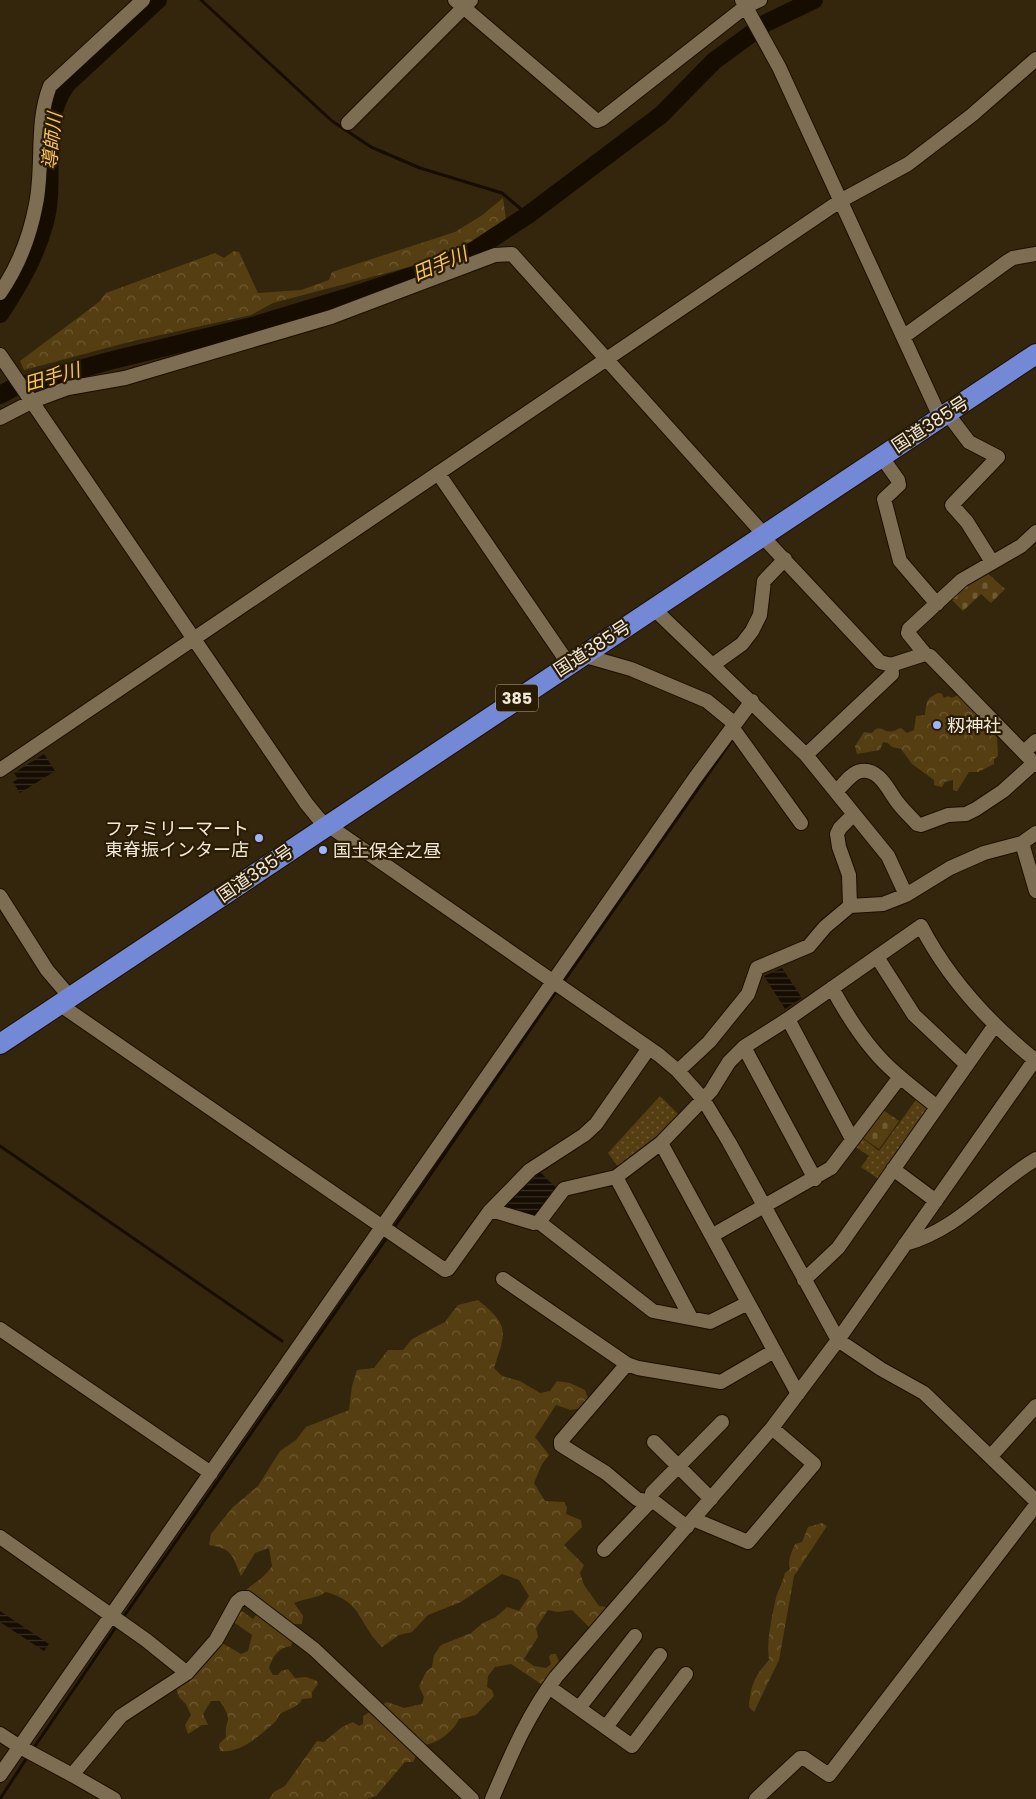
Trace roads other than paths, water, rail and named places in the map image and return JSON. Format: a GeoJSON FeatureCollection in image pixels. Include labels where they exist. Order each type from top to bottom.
{"type":"FeatureCollection","features":[{"type":"Feature","properties":{"kind":"highway","name":"国道385号"},"geometry":{"type":"LineString","coordinates":[[0,1044],[575,659],[1036,354]]}},
{"type":"Feature","properties":{"kind":"street"},"geometry":{"type":"LineString","coordinates":[[0,293],[26,242],[37,203],[43,105],[50,86],[143,0]]}},
{"type":"Feature","properties":{"kind":"street"},"geometry":{"type":"LineString","coordinates":[[348,123],[463,2],[597,121],[602,120],[744,3],[760,0]]}},
{"type":"Feature","properties":{"kind":"street"},"geometry":{"type":"LineString","coordinates":[[744,3],[779,68],[903,337],[944,415],[969,442],[998,457],[952,505],[967,522],[992,562]]}},
{"type":"Feature","properties":{"kind":"street"},"geometry":{"type":"LineString","coordinates":[[0,770],[840,201],[908,164],[972,115],[1036,59]]}},
{"type":"Feature","properties":{"kind":"street"},"geometry":{"type":"LineString","coordinates":[[0,418],[33,401],[68,388],[125,378],[208,355],[331,317],[495,256],[512,254],[759,529],[762,536],[880,662],[891,665],[926,654]]}},
{"type":"Feature","properties":{"kind":"street"},"geometry":{"type":"LineString","coordinates":[[903,337],[1008,261],[1036,254]]}},
{"type":"Feature","properties":{"kind":"street"},"geometry":{"type":"LineString","coordinates":[[0,355],[306,803],[319,819],[678,1070],[703,1099],[838,1340],[881,1369],[924,1392],[1036,1501]]}},
{"type":"Feature","properties":{"kind":"street"},"geometry":{"type":"LineString","coordinates":[[882,456],[898,480],[899,485],[884,499],[898,556],[937,604]]}},
{"type":"Feature","properties":{"kind":"street"},"geometry":{"type":"LineString","coordinates":[[438,473],[575,659],[631,669],[707,701],[734,725],[801,823]]}},
{"type":"Feature","properties":{"kind":"street"},"geometry":{"type":"LineString","coordinates":[[837,791],[852,775],[860,770],[869,772],[885,782],[898,803],[917,824],[921,825],[948,815],[966,814],[976,809],[1003,791],[1035,764],[926,654],[908,633],[909,629],[962,580],[1033,541]]}},
{"type":"Feature","properties":{"kind":"street"},"geometry":{"type":"LineString","coordinates":[[714,664],[742,644],[752,631],[760,614],[764,581],[785,559]]}},
{"type":"Feature","properties":{"kind":"street"},"geometry":{"type":"LineString","coordinates":[[653,608],[714,664],[806,755],[888,856],[906,895]]}},
{"type":"Feature","properties":{"kind":"street"},"geometry":{"type":"LineString","coordinates":[[806,755],[892,674],[891,665]]}},
{"type":"Feature","properties":{"kind":"street"},"geometry":{"type":"LineString","coordinates":[[0,1775],[752,701]]}},
{"type":"Feature","properties":{"kind":"street"},"geometry":{"type":"LineString","coordinates":[[1024,752],[1036,741]]}},
{"type":"Feature","properties":{"kind":"street"},"geometry":{"type":"LineString","coordinates":[[850,906],[849,875],[839,847],[837,834],[853,815]]}},
{"type":"Feature","properties":{"kind":"street"},"geometry":{"type":"LineString","coordinates":[[678,1070],[709,1042],[748,994],[757,968],[809,946],[824,928],[850,906],[883,904],[906,895],[950,868],[984,853],[1022,843],[1036,833]]}},
{"type":"Feature","properties":{"kind":"street"},"geometry":{"type":"LineString","coordinates":[[1022,843],[1036,891]]}},
{"type":"Feature","properties":{"kind":"street"},"geometry":{"type":"LineString","coordinates":[[0,896],[64,1000],[382,1228],[445,1270],[448,1269],[491,1210],[530,1170],[584,1135],[596,1124],[649,1048]]}},
{"type":"Feature","properties":{"kind":"street"},"geometry":{"type":"LineString","coordinates":[[492,1799],[521,1732],[549,1687],[772,1428],[838,1340],[1035,1059],[995,1025],[943,965],[922,926],[788,1019],[744,1047],[729,1062],[711,1091],[661,1143],[616,1177],[564,1189],[539,1222]]}},
{"type":"Feature","properties":{"kind":"street"},"geometry":{"type":"LineString","coordinates":[[877,957],[914,1015],[967,1065]]}},
{"type":"Feature","properties":{"kind":"street"},"geometry":{"type":"LineString","coordinates":[[832,988],[862,1036],[900,1077],[937,1107]]}},
{"type":"Feature","properties":{"kind":"street"},"geometry":{"type":"LineString","coordinates":[[788,1019],[852,1139]]}},
{"type":"Feature","properties":{"kind":"street"},"geometry":{"type":"LineString","coordinates":[[804,1280],[838,1248],[995,1025]]}},
{"type":"Feature","properties":{"kind":"street"},"geometry":{"type":"LineString","coordinates":[[744,1047],[815,1179]]}},
{"type":"Feature","properties":{"kind":"street"},"geometry":{"type":"LineString","coordinates":[[713,1235],[815,1179],[839,1160],[852,1139],[900,1077]]}},
{"type":"Feature","properties":{"kind":"street"},"geometry":{"type":"LineString","coordinates":[[661,1143],[713,1235],[798,1394]]}},
{"type":"Feature","properties":{"kind":"street"},"geometry":{"type":"LineString","coordinates":[[905,1244],[924,1239],[974,1208],[1036,1159]]}},
{"type":"Feature","properties":{"kind":"street"},"geometry":{"type":"LineString","coordinates":[[893,1169],[936,1201]]}},
{"type":"Feature","properties":{"kind":"street"},"geometry":{"type":"LineString","coordinates":[[616,1177],[691,1318]]}},
{"type":"Feature","properties":{"kind":"street"},"geometry":{"type":"LineString","coordinates":[[491,1210],[539,1222],[653,1310],[710,1322],[718,1320],[748,1302]]}},
{"type":"Feature","properties":{"kind":"street"},"geometry":{"type":"LineString","coordinates":[[504,1279],[627,1364],[721,1382],[774,1351]]}},
{"type":"Feature","properties":{"kind":"street"},"geometry":{"type":"LineString","coordinates":[[0,1329],[211,1473]]}},
{"type":"Feature","properties":{"kind":"street"},"geometry":{"type":"LineString","coordinates":[[627,1364],[561,1441],[561,1445],[606,1473],[637,1499],[651,1498]]}},
{"type":"Feature","properties":{"kind":"street"},"geometry":{"type":"LineString","coordinates":[[991,1456],[1036,1406]]}},
{"type":"Feature","properties":{"kind":"street"},"geometry":{"type":"LineString","coordinates":[[604,1550],[678,1467],[722,1422]]}},
{"type":"Feature","properties":{"kind":"street"},"geometry":{"type":"LineString","coordinates":[[651,1498],[656,1504],[690,1523],[748,1542],[814,1464],[772,1428]]}},
{"type":"Feature","properties":{"kind":"street"},"geometry":{"type":"LineString","coordinates":[[654,1442],[711,1499]]}},
{"type":"Feature","properties":{"kind":"street"},"geometry":{"type":"LineString","coordinates":[[756,1799],[800,1758],[804,1758],[828,1775],[1036,1505]]}},
{"type":"Feature","properties":{"kind":"street"},"geometry":{"type":"LineString","coordinates":[[0,1537],[112,1615],[188,1673]]}},
{"type":"Feature","properties":{"kind":"street"},"geometry":{"type":"LineString","coordinates":[[72,1775],[121,1716],[188,1673],[216,1640],[237,1602],[242,1598],[247,1598],[314,1649],[472,1799]]}},
{"type":"Feature","properties":{"kind":"street"},"geometry":{"type":"LineString","coordinates":[[578,1708],[635,1636]]}},
{"type":"Feature","properties":{"kind":"street"},"geometry":{"type":"LineString","coordinates":[[606,1727],[660,1655]]}},
{"type":"Feature","properties":{"kind":"street"},"geometry":{"type":"LineString","coordinates":[[549,1687],[632,1746],[686,1674]]}},
{"type":"Feature","properties":{"kind":"street"},"geometry":{"type":"LineString","coordinates":[[0,1734],[20,1748],[114,1799]]}},
{"type":"Feature","properties":{"kind":"waterway","name":"導師川"},"geometry":{"type":"LineString","coordinates":[[0,314],[26,270],[37,247],[45,222],[48,205],[50,133],[58,99],[67,84],[158,0]]}},
{"type":"Feature","properties":{"kind":"waterway"},"geometry":{"type":"LineString","coordinates":[[201,0],[332,121],[371,147],[420,168],[502,193],[528,215]]}},
{"type":"Feature","properties":{"kind":"waterway","name":"田手川"},"geometry":{"type":"LineString","coordinates":[[0,395],[15,387],[109,361],[252,326],[354,295],[429,270],[473,251],[528,215],[661,115],[714,61],[766,23],[814,0]]}},
{"type":"Feature","properties":{"kind":"waterway"},"geometry":{"type":"LineString","coordinates":[[562,984],[734,737]]}},
{"type":"Feature","properties":{"kind":"waterway"},"geometry":{"type":"LineString","coordinates":[[393,1229],[558,989]]}},
{"type":"Feature","properties":{"kind":"waterway"},"geometry":{"type":"LineString","coordinates":[[0,1146],[282,1341]]}},
{"type":"Feature","properties":{"kind":"waterway"},"geometry":{"type":"LineString","coordinates":[[122,1619],[388,1236]]}},
{"type":"Feature","properties":{"kind":"waterway"},"geometry":{"type":"LineString","coordinates":[[33,1749],[118,1624]]}},
{"type":"Feature","properties":{"kind":"waterway"},"geometry":{"type":"LineString","coordinates":[[0,1799],[28,1756]]}},
{"type":"Feature","properties":{"kind":"place","name":"籾神社"},"geometry":{"type":"Point","coordinates":[937,725]}},
{"type":"Feature","properties":{"kind":"place","name":"ファミリーマート 東脊振インター店"},"geometry":{"type":"Point","coordinates":[259,838]}},
{"type":"Feature","properties":{"kind":"place","name":"国土保全之昼"},"geometry":{"type":"Point","coordinates":[323,850]}}]}
